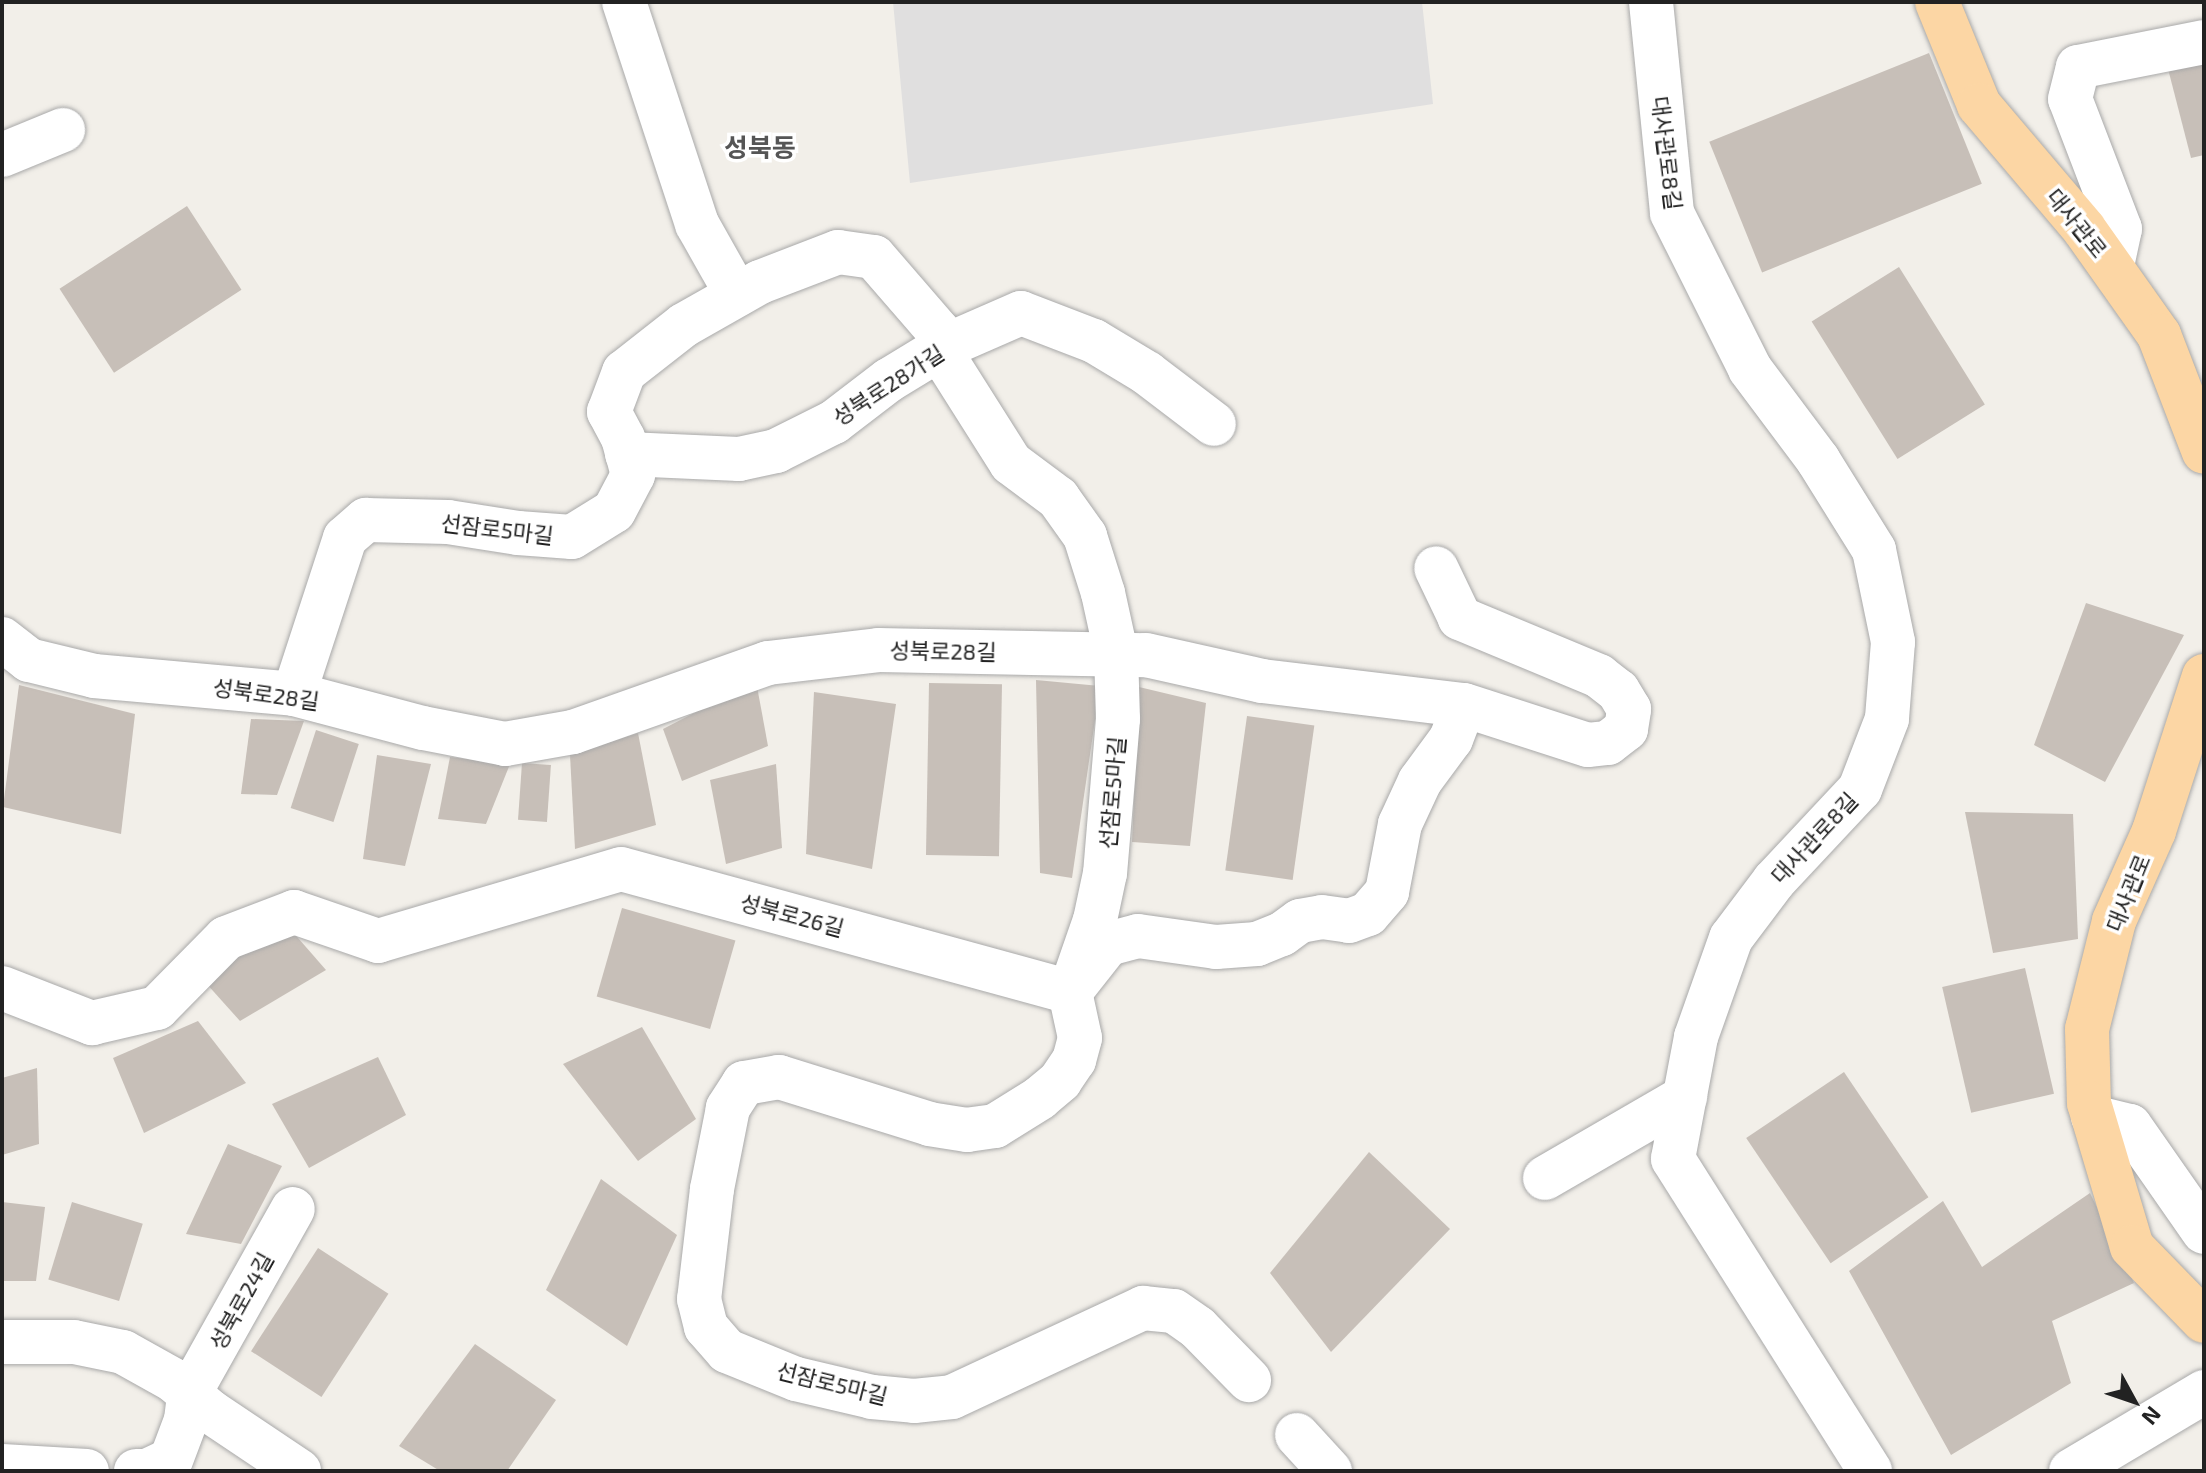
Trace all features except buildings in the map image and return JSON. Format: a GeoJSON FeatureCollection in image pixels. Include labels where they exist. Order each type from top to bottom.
{"type":"FeatureCollection","features":[{"type":"Feature","properties":{"kind":"main road","name":"대사관로"},"geometry":{"type":"LineString","coordinates":[[1937,2],[1979,105],[2112,266],[2159,335],[2204,452]]}},
{"type":"Feature","properties":{"kind":"main road","name":"대사관로"},"geometry":{"type":"LineString","coordinates":[[2204,676],[2154,831],[2114,921],[2091,1003],[2087,1029],[2093,1117],[2132,1247],[2204,1321]]}},
{"type":"Feature","properties":{"kind":"street"},"geometry":{"type":"LineString","coordinates":[[624,2],[697,224],[737,295]]}},
{"type":"Feature","properties":{"kind":"street","name":"대사관로8길"},"geometry":{"type":"LineString","coordinates":[[1651,2],[1672,213],[1750,369],[1818,460],[1874,550],[1893,642],[1887,719],[1860,789],[1774,881],[1731,938],[1696,1037],[1673,1159],[1870,1471]]}},
{"type":"Feature","properties":{"kind":"street"},"geometry":{"type":"LineString","coordinates":[[2112,266],[2120,229],[2070,99],[2078,67],[2204,42]]}},
{"type":"Feature","properties":{"kind":"street"},"geometry":{"type":"LineString","coordinates":[[2,155],[63,130]]}},
{"type":"Feature","properties":{"kind":"street","name":"선잠로5마길"},"geometry":{"type":"LineString","coordinates":[[294,694],[345,538],[366,520],[448,522],[518,533],[572,537],[614,511],[633,475],[609,412],[624,372],[684,325],[760,282],[838,252],[874,257],[938,331],[949,365],[1011,463],[1058,498],[1085,536],[1103,593],[1116,652],[1118,719],[1105,873],[1095,920],[1070,992],[1080,1038],[1074,1060],[1060,1081],[1040,1098],[995,1126],[967,1130],[930,1124],[779,1077],[744,1083],[728,1108],[712,1189],[699,1299],[706,1327],[727,1351],[796,1379],[872,1397],[914,1401],[952,1397],[1143,1308],[1174,1311],[1198,1328],[1249,1380]]}},
{"type":"Feature","properties":{"kind":"street","name":"성북로28가길"},"geometry":{"type":"LineString","coordinates":[[627,454],[739,459],[776,451],[834,422],[889,380],[943,347],[1021,313],[1094,341],[1147,373],[1214,424]]}},
{"type":"Feature","properties":{"kind":"street","name":"성북로28길"},"geometry":{"type":"LineString","coordinates":[[2,639],[29,660],[94,676],[294,694],[423,728],[505,744],[573,732],[768,663],[878,650],[1116,652],[1146,655],[1262,681],[1464,705],[1588,745],[1608,743],[1626,729],[1629,709],[1618,691],[1599,676],[1460,618],[1436,568]]}},
{"type":"Feature","properties":{"kind":"street"},"geometry":{"type":"LineString","coordinates":[[1070,992],[1108,944],[1138,936],[1216,947],[1257,944],[1282,934],[1300,921],[1322,917],[1349,921],[1368,914],[1387,892],[1400,824],[1420,781],[1451,739],[1464,705]]}},
{"type":"Feature","properties":{"kind":"street","name":"성북로26길"},"geometry":{"type":"LineString","coordinates":[[2,988],[92,1023],[157,1008],[226,938],[294,912],[378,941],[621,869],[1070,992]]}},
{"type":"Feature","properties":{"kind":"street"},"geometry":{"type":"LineString","coordinates":[[1545,1178],[1685,1097]]}},
{"type":"Feature","properties":{"kind":"street"},"geometry":{"type":"LineString","coordinates":[[2093,1117],[2130,1126],[2204,1232]]}},
{"type":"Feature","properties":{"kind":"street","name":"성북로24길"},"geometry":{"type":"LineString","coordinates":[[136,1471],[147,1471],[171,1460],[186,1420],[189,1394],[293,1209]]}},
{"type":"Feature","properties":{"kind":"street"},"geometry":{"type":"LineString","coordinates":[[2,1342],[74,1342],[123,1352],[173,1380],[299,1471]]}},
{"type":"Feature","properties":{"kind":"street"},"geometry":{"type":"LineString","coordinates":[[2071,1471],[2204,1392]]}},
{"type":"Feature","properties":{"kind":"street"},"geometry":{"type":"LineString","coordinates":[[1297,1435],[1330,1471]]}},
{"type":"Feature","properties":{"kind":"street"},"geometry":{"type":"LineString","coordinates":[[2,1466],[87,1471]]}},
{"type":"Feature","properties":{"kind":"shaded area"},"geometry":{"type":"Polygon","coordinates":[[[893,2],[1422,2],[1433,104],[910,183],[893,2]]]}},
{"type":"Feature","properties":{"kind":"district","name":"성북동"},"geometry":{"type":"Point","coordinates":[760,147]}}]}
